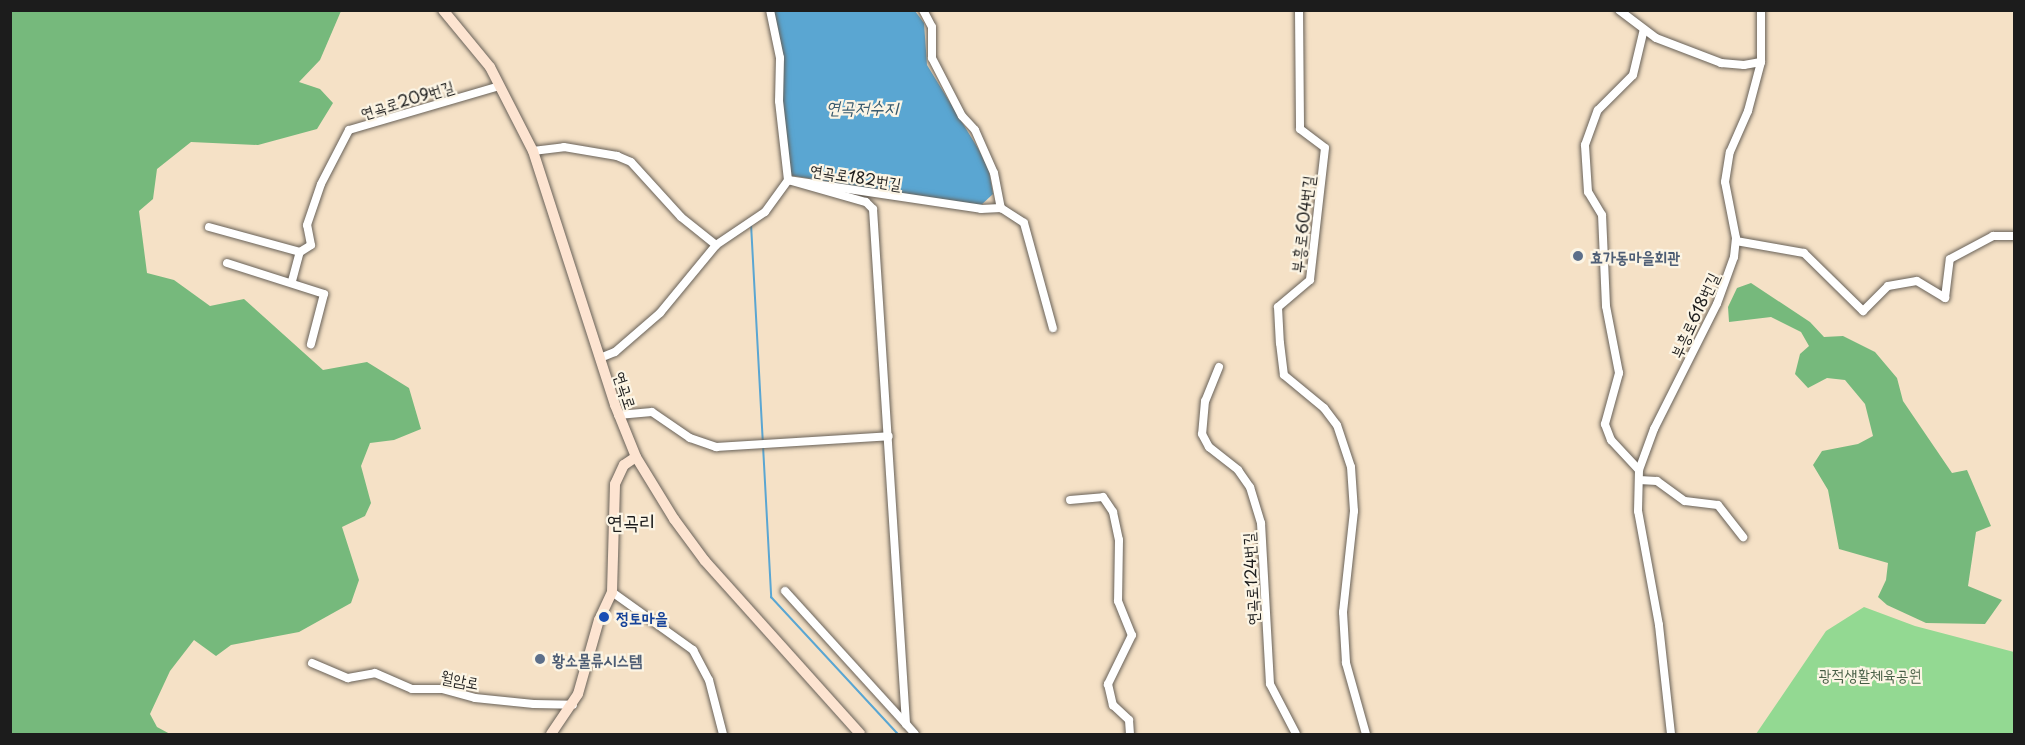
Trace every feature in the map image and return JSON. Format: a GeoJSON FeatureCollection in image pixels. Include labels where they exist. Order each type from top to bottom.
{"type":"FeatureCollection","features":[{"type":"Feature","properties":{"kind":"street","name":"연곡로"},"geometry":{"type":"LineString","coordinates":[[443,10],[490,67],[533,151],[618,415],[636,457],[674,519],[705,561],[860,735]]}},
{"type":"Feature","properties":{"kind":"street"},"geometry":{"type":"LineString","coordinates":[[770,10],[780,58],[779,101],[788,180],[866,202],[873,209],[906,724]]}},
{"type":"Feature","properties":{"kind":"street"},"geometry":{"type":"LineString","coordinates":[[923,10],[932,27],[932,58],[962,116],[975,130],[994,173],[1002,208],[1024,223],[1053,328]]}},
{"type":"Feature","properties":{"kind":"street","name":"부흥로604번길"},"geometry":{"type":"LineString","coordinates":[[1299,10],[1300,129],[1326,148],[1310,280],[1278,307],[1280,343],[1284,375],[1331,417],[1351,467],[1354,510],[1343,612],[1346,663],[1366,735]]}},
{"type":"Feature","properties":{"kind":"street"},"geometry":{"type":"LineString","coordinates":[[1619,10],[1656,38],[1721,63],[1761,62]]}},
{"type":"Feature","properties":{"kind":"street","name":"부흥로618번길"},"geometry":{"type":"LineString","coordinates":[[1671,735],[1659,625],[1638,512],[1639,470],[1653,429],[1717,304],[1736,241],[1725,182],[1730,152],[1748,111],[1761,62],[1761,10]]}},
{"type":"Feature","properties":{"kind":"street"},"geometry":{"type":"LineString","coordinates":[[1639,470],[1611,440],[1605,424],[1619,373],[1606,306],[1602,215],[1588,192],[1585,145],[1598,110],[1633,75],[1644,29]]}},
{"type":"Feature","properties":{"kind":"street","name":"연곡로209번길"},"geometry":{"type":"LineString","coordinates":[[292,281],[300,252],[311,245],[307,225],[321,184],[350,130],[500,86]]}},
{"type":"Feature","properties":{"kind":"street"},"geometry":{"type":"LineString","coordinates":[[533,151],[564,147],[617,156],[631,162],[681,217],[716,245]]}},
{"type":"Feature","properties":{"kind":"street","name":"연곡로182번길"},"geometry":{"type":"LineString","coordinates":[[600,358],[615,352],[660,313],[716,245],[745,224],[756,219],[788,180],[981,209],[1002,208]]}},
{"type":"Feature","properties":{"kind":"street"},"geometry":{"type":"LineString","coordinates":[[209,227],[300,252]]}},
{"type":"Feature","properties":{"kind":"street"},"geometry":{"type":"LineString","coordinates":[[1736,241],[1804,252],[1863,311],[1888,286],[1917,281],[1944,298],[1950,259],[1993,236],[2014,236]]}},
{"type":"Feature","properties":{"kind":"street"},"geometry":{"type":"LineString","coordinates":[[227,262],[292,281],[324,294],[311,344]]}},
{"type":"Feature","properties":{"kind":"street","name":"연곡로124번길"},"geometry":{"type":"LineString","coordinates":[[1219,367],[1205,400],[1202,434],[1209,447],[1238,470],[1250,487],[1260,523],[1270,684],[1296,735]]}},
{"type":"Feature","properties":{"kind":"street"},"geometry":{"type":"LineString","coordinates":[[618,415],[646,410],[690,438],[716,447],[772,446],[889,436]]}},
{"type":"Feature","properties":{"kind":"street"},"geometry":{"type":"LineString","coordinates":[[551,735],[573,705],[599,620],[612,592],[615,484],[624,465],[636,457]]}},
{"type":"Feature","properties":{"kind":"street"},"geometry":{"type":"LineString","coordinates":[[1639,480],[1657,481],[1685,501],[1718,505],[1743,537]]}},
{"type":"Feature","properties":{"kind":"street"},"geometry":{"type":"LineString","coordinates":[[1070,500],[1103,497],[1113,512],[1119,540],[1118,601],[1132,634],[1108,684],[1113,705],[1129,720],[1130,735]]}},
{"type":"Feature","properties":{"kind":"street"},"geometry":{"type":"LineString","coordinates":[[785,591],[915,735]]}},
{"type":"Feature","properties":{"kind":"street"},"geometry":{"type":"LineString","coordinates":[[612,592],[693,650],[709,680],[723,735]]}},
{"type":"Feature","properties":{"kind":"street","name":"월암로"},"geometry":{"type":"LineString","coordinates":[[312,663],[348,678],[375,673],[412,689],[442,689],[475,698],[573,705]]}},
{"type":"Feature","properties":{"kind":"green space"},"geometry":{"type":"Polygon","coordinates":[[[10,11],[341,11],[320,60],[299,82],[320,89],[333,103],[317,129],[258,145],[191,142],[157,169],[153,199],[139,211],[147,273],[174,280],[210,306],[244,299],[323,370],[367,362],[409,388],[421,429],[394,440],[370,443],[361,466],[371,503],[365,516],[342,527],[359,580],[351,603],[299,632],[231,645],[216,656],[194,640],[170,671],[150,714],[157,727],[170,734],[11,734],[10,11]]]}},
{"type":"Feature","properties":{"kind":"green space"},"geometry":{"type":"Polygon","coordinates":[[[1751,283],[1810,322],[1824,337],[1843,336],[1875,352],[1897,378],[1903,401],[1952,473],[1967,470],[1991,526],[1976,532],[1968,586],[2002,600],[1985,624],[1926,623],[1887,605],[1878,597],[1886,580],[1888,563],[1839,549],[1828,490],[1813,465],[1822,451],[1858,444],[1873,436],[1865,404],[1845,380],[1827,378],[1808,388],[1795,374],[1800,354],[1809,346],[1801,332],[1771,317],[1729,322],[1728,307],[1737,288],[1751,283]]]}},
{"type":"Feature","properties":{"kind":"green space","name":"광적생활체육공원"},"geometry":{"type":"Polygon","coordinates":[[[1864,607],[1915,626],[2014,652],[2014,734],[1756,734],[1826,631],[1864,607]]]}},
{"type":"Feature","properties":{"kind":"water","name":"연곡저수지"},"geometry":{"type":"Polygon","coordinates":[[[770,11],[915,11],[924,23],[927,65],[979,150],[989,171],[993,194],[980,206],[788,175],[780,58],[770,11]]]}},
{"type":"Feature","properties":{"kind":"waterway"},"geometry":{"type":"LineString","coordinates":[[751,224],[771,597],[898,734]]}},
{"type":"Feature","properties":{"kind":"place","name":"효가동마을회관"},"geometry":{"type":"Point","coordinates":[1578,256]}},
{"type":"Feature","properties":{"kind":"place","name":"정토마을"},"geometry":{"type":"Point","coordinates":[604,617]}},
{"type":"Feature","properties":{"kind":"place","name":"황소물류시스템"},"geometry":{"type":"Point","coordinates":[540,659]}},
{"type":"Feature","properties":{"kind":"district","name":"연곡리"},"geometry":{"type":"Point","coordinates":[631,521]}}]}
